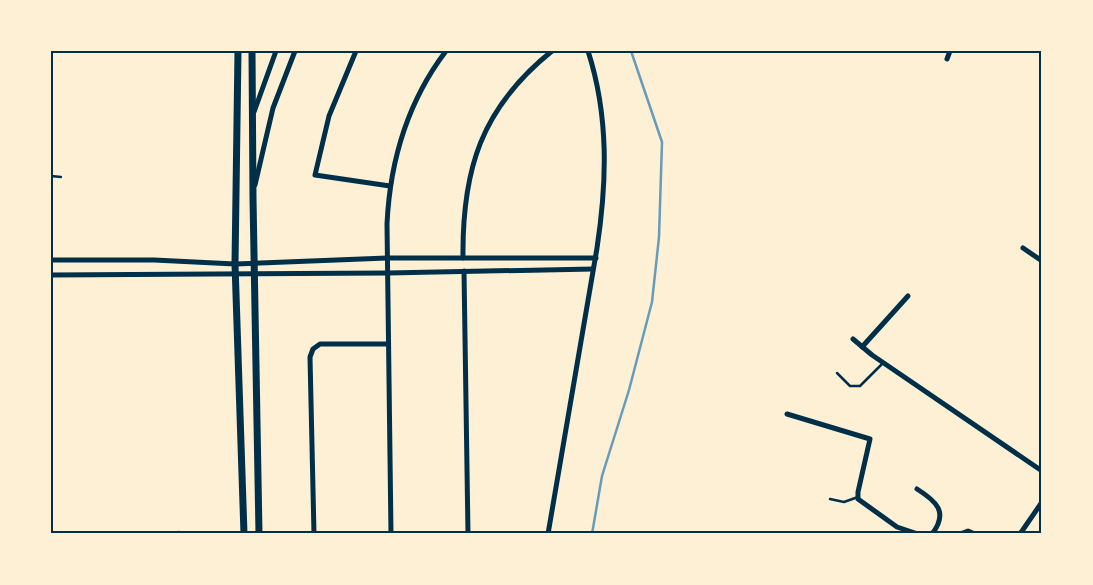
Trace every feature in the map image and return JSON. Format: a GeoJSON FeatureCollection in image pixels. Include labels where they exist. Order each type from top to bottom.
{"type":"FeatureCollection","features":[{"type":"Feature","properties":{"kind":"street"},"geometry":{"type":"LineString","coordinates":[[238,51],[236,264],[244,534]]}},
{"type":"Feature","properties":{"kind":"street"},"geometry":{"type":"LineString","coordinates":[[252,51],[259,534]]}},
{"type":"Feature","properties":{"kind":"street"},"geometry":{"type":"LineString","coordinates":[[253,118],[276,51]]}},
{"type":"Feature","properties":{"kind":"street"},"geometry":{"type":"LineString","coordinates":[[253,198],[273,108],[294,51]]}},
{"type":"Feature","properties":{"kind":"street"},"geometry":{"type":"LineString","coordinates":[[356,51],[329,116],[315,175],[390,186]]}},
{"type":"Feature","properties":{"kind":"street"},"geometry":{"type":"LineString","coordinates":[[390,534],[387,258],[390,186],[397,153],[408,119],[423,87],[446,51]]}},
{"type":"Feature","properties":{"kind":"street"},"geometry":{"type":"LineString","coordinates":[[463,258],[464,204],[470,174],[480,145],[494,116],[514,88],[552,51]]}},
{"type":"Feature","properties":{"kind":"street"},"geometry":{"type":"LineString","coordinates":[[548,534],[596,258],[603,200],[605,149],[598,92],[588,51]]}},
{"type":"Feature","properties":{"kind":"street"},"geometry":{"type":"LineString","coordinates":[[947,59],[950,51]]}},
{"type":"Feature","properties":{"kind":"street"},"geometry":{"type":"LineString","coordinates":[[1023,248],[1042,262]]}},
{"type":"Feature","properties":{"kind":"street"},"geometry":{"type":"LineString","coordinates":[[51,260],[154,260],[254,264],[387,258],[596,258]]}},
{"type":"Feature","properties":{"kind":"street"},"geometry":{"type":"LineString","coordinates":[[51,275],[237,275],[594,269]]}},
{"type":"Feature","properties":{"kind":"street"},"geometry":{"type":"LineString","coordinates":[[464,271],[468,534]]}},
{"type":"Feature","properties":{"kind":"street"},"geometry":{"type":"LineString","coordinates":[[862,347],[908,296]]}},
{"type":"Feature","properties":{"kind":"street"},"geometry":{"type":"LineString","coordinates":[[853,339],[883,362],[1042,471]]}},
{"type":"Feature","properties":{"kind":"street"},"geometry":{"type":"LineString","coordinates":[[314,534],[310,356],[313,349],[320,344],[388,344]]}},
{"type":"Feature","properties":{"kind":"street"},"geometry":{"type":"LineString","coordinates":[[787,414],[870,439],[858,497],[897,527],[918,534]]}},
{"type":"Feature","properties":{"kind":"street"},"geometry":{"type":"LineString","coordinates":[[917,489],[937,503],[940,510],[938,526],[932,534]]}},
{"type":"Feature","properties":{"kind":"street"},"geometry":{"type":"LineString","coordinates":[[1020,534],[1042,502]]}},
{"type":"Feature","properties":{"kind":"street"},"geometry":{"type":"LineString","coordinates":[[960,534],[968,531],[975,534]]}},
{"type":"Feature","properties":{"kind":"lane"},"geometry":{"type":"LineString","coordinates":[[51,176],[61,176]]}},
{"type":"Feature","properties":{"kind":"lane"},"geometry":{"type":"LineString","coordinates":[[837,373],[850,386],[860,386],[883,362]]}},
{"type":"Feature","properties":{"kind":"lane"},"geometry":{"type":"LineString","coordinates":[[830,499],[844,502],[858,497]]}},
{"type":"Feature","properties":{"kind":"waterway"},"geometry":{"type":"LineString","coordinates":[[592,534],[602,476],[629,390],[652,302],[659,237],[662,142],[631,51]]}}]}
